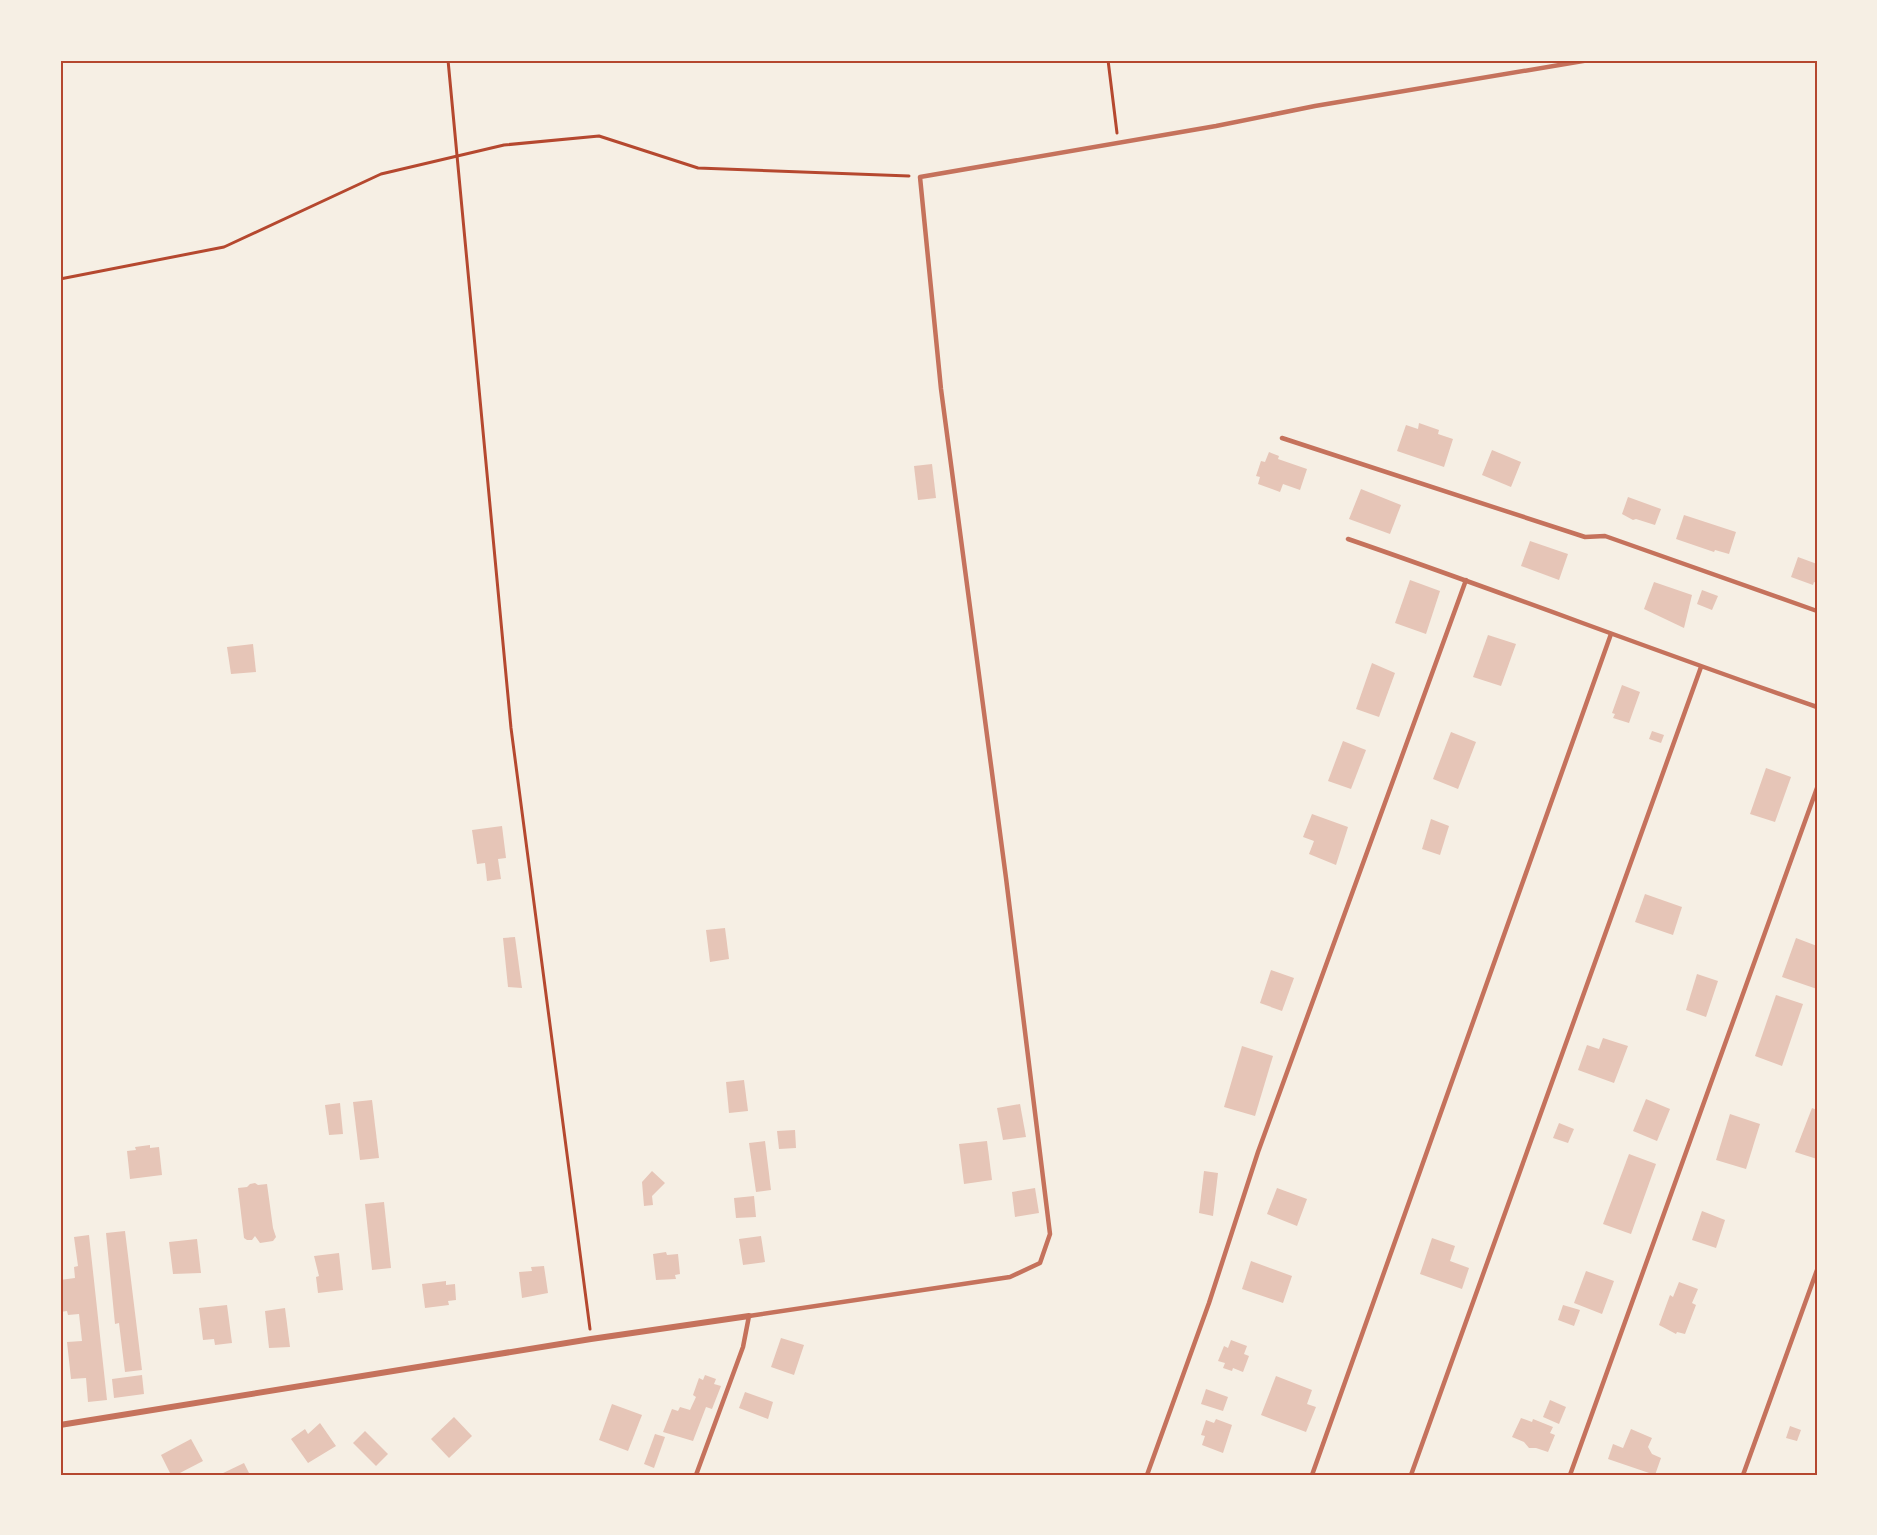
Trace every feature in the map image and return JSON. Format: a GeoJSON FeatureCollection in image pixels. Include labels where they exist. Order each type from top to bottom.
{"type":"FeatureCollection","features":[{"type":"Feature","properties":{"kind":"street"},"geometry":{"type":"LineString","coordinates":[[60,1425],[591,1339],[749,1316]]}},
{"type":"Feature","properties":{"kind":"lane"},"geometry":{"type":"LineString","coordinates":[[696,1475],[743,1347],[749,1316],[1010,1278],[1040,1263],[1050,1234],[1005,867],[941,388],[920,177],[1216,126],[1315,106],[1589,60]]}},
{"type":"Feature","properties":{"kind":"lane"},"geometry":{"type":"LineString","coordinates":[[1282,438],[1585,537],[1605,536],[1817,611]]}},
{"type":"Feature","properties":{"kind":"lane"},"geometry":{"type":"LineString","coordinates":[[1348,539],[1817,707]]}},
{"type":"Feature","properties":{"kind":"lane"},"geometry":{"type":"LineString","coordinates":[[1148,1475],[1209,1303],[1258,1152],[1466,580]]}},
{"type":"Feature","properties":{"kind":"lane"},"geometry":{"type":"LineString","coordinates":[[1312,1475],[1611,634]]}},
{"type":"Feature","properties":{"kind":"lane"},"geometry":{"type":"LineString","coordinates":[[1411,1475],[1701,667]]}},
{"type":"Feature","properties":{"kind":"lane"},"geometry":{"type":"LineString","coordinates":[[1570,1475],[1817,788]]}},
{"type":"Feature","properties":{"kind":"lane"},"geometry":{"type":"LineString","coordinates":[[1743,1475],[1817,1270]]}},
{"type":"Feature","properties":{"kind":"path"},"geometry":{"type":"LineString","coordinates":[[448,60],[511,728],[591,1339]]}},
{"type":"Feature","properties":{"kind":"path"},"geometry":{"type":"LineString","coordinates":[[1108,60],[1118,143]]}},
{"type":"Feature","properties":{"kind":"path"},"geometry":{"type":"LineString","coordinates":[[60,279],[224,247],[381,174],[504,144],[599,136],[698,168],[920,177]]}},
{"type":"Feature","properties":{"kind":"building"},"geometry":{"type":"Polygon","coordinates":[[[1419,423],[1439,430],[1438,434],[1453,439],[1444,467],[1397,451],[1406,425],[1418,429],[1419,423]]]}},
{"type":"Feature","properties":{"kind":"building"},"geometry":{"type":"Polygon","coordinates":[[[1492,450],[1521,462],[1511,487],[1482,475],[1492,450]]]}},
{"type":"Feature","properties":{"kind":"building"},"geometry":{"type":"Polygon","coordinates":[[[1269,452],[1279,456],[1278,459],[1307,469],[1300,490],[1283,484],[1280,492],[1258,484],[1260,477],[1256,476],[1261,461],[1265,462],[1269,452]]]}},
{"type":"Feature","properties":{"kind":"building"},"geometry":{"type":"Polygon","coordinates":[[[932,464],[936,498],[918,500],[914,466],[932,464]]]}},
{"type":"Feature","properties":{"kind":"building"},"geometry":{"type":"Polygon","coordinates":[[[1361,489],[1401,505],[1390,534],[1349,519],[1361,489]]]}},
{"type":"Feature","properties":{"kind":"building"},"geometry":{"type":"Polygon","coordinates":[[[1628,497],[1661,509],[1655,525],[1633,520],[1622,514],[1628,497]]]}},
{"type":"Feature","properties":{"kind":"building"},"geometry":{"type":"Polygon","coordinates":[[[1684,515],[1736,532],[1729,554],[1715,550],[1714,552],[1676,539],[1684,515]]]}},
{"type":"Feature","properties":{"kind":"building"},"geometry":{"type":"Polygon","coordinates":[[[1530,541],[1568,554],[1559,580],[1521,566],[1530,541]]]}},
{"type":"Feature","properties":{"kind":"building"},"geometry":{"type":"Polygon","coordinates":[[[1798,557],[1817,564],[1817,583],[1814,582],[1813,585],[1791,577],[1798,557]]]}},
{"type":"Feature","properties":{"kind":"building"},"geometry":{"type":"Polygon","coordinates":[[[1410,580],[1440,591],[1426,634],[1395,623],[1410,580]]]}},
{"type":"Feature","properties":{"kind":"building"},"geometry":{"type":"Polygon","coordinates":[[[1654,582],[1692,595],[1684,628],[1644,609],[1654,582]]]}},
{"type":"Feature","properties":{"kind":"building"},"geometry":{"type":"Polygon","coordinates":[[[1702,590],[1718,596],[1712,610],[1697,604],[1702,590]]]}},
{"type":"Feature","properties":{"kind":"building"},"geometry":{"type":"Polygon","coordinates":[[[1488,635],[1516,644],[1501,686],[1473,677],[1488,635]]]}},
{"type":"Feature","properties":{"kind":"building"},"geometry":{"type":"Polygon","coordinates":[[[253,644],[256,672],[231,674],[227,647],[253,644]]]}},
{"type":"Feature","properties":{"kind":"building"},"geometry":{"type":"Polygon","coordinates":[[[1372,663],[1395,673],[1379,717],[1356,709],[1372,663]]]}},
{"type":"Feature","properties":{"kind":"building"},"geometry":{"type":"Polygon","coordinates":[[[1622,685],[1640,692],[1629,723],[1613,718],[1615,714],[1612,713],[1622,685]]]}},
{"type":"Feature","properties":{"kind":"building"},"geometry":{"type":"Polygon","coordinates":[[[1652,731],[1664,735],[1661,743],[1649,739],[1652,731]]]}},
{"type":"Feature","properties":{"kind":"building"},"geometry":{"type":"Polygon","coordinates":[[[1451,732],[1476,742],[1458,789],[1433,779],[1451,732]]]}},
{"type":"Feature","properties":{"kind":"building"},"geometry":{"type":"Polygon","coordinates":[[[1343,741],[1366,750],[1351,789],[1328,781],[1343,741]]]}},
{"type":"Feature","properties":{"kind":"building"},"geometry":{"type":"Polygon","coordinates":[[[1766,768],[1791,777],[1775,822],[1750,814],[1766,768]]]}},
{"type":"Feature","properties":{"kind":"building"},"geometry":{"type":"Polygon","coordinates":[[[1312,814],[1348,827],[1336,865],[1309,854],[1314,841],[1303,837],[1312,814]]]}},
{"type":"Feature","properties":{"kind":"building"},"geometry":{"type":"Polygon","coordinates":[[[1431,819],[1449,826],[1440,855],[1422,849],[1431,819]]]}},
{"type":"Feature","properties":{"kind":"building"},"geometry":{"type":"Polygon","coordinates":[[[502,826],[506,858],[498,859],[501,879],[487,881],[485,863],[477,864],[472,830],[502,826]]]}},
{"type":"Feature","properties":{"kind":"building"},"geometry":{"type":"Polygon","coordinates":[[[1645,894],[1682,907],[1673,935],[1635,922],[1645,894]]]}},
{"type":"Feature","properties":{"kind":"building"},"geometry":{"type":"Polygon","coordinates":[[[725,928],[729,959],[710,962],[706,930],[725,928]]]}},
{"type":"Feature","properties":{"kind":"building"},"geometry":{"type":"Polygon","coordinates":[[[515,937],[522,988],[508,987],[503,938],[515,937]]]}},
{"type":"Feature","properties":{"kind":"building"},"geometry":{"type":"Polygon","coordinates":[[[1796,938],[1817,946],[1817,989],[1782,977],[1796,938]]]}},
{"type":"Feature","properties":{"kind":"building"},"geometry":{"type":"Polygon","coordinates":[[[1271,970],[1294,978],[1282,1011],[1260,1003],[1271,970]]]}},
{"type":"Feature","properties":{"kind":"building"},"geometry":{"type":"Polygon","coordinates":[[[1697,974],[1718,981],[1706,1017],[1686,1010],[1697,974]]]}},
{"type":"Feature","properties":{"kind":"building"},"geometry":{"type":"Polygon","coordinates":[[[1776,995],[1803,1004],[1782,1066],[1755,1056],[1776,995]]]}},
{"type":"Feature","properties":{"kind":"building"},"geometry":{"type":"Polygon","coordinates":[[[1603,1038],[1628,1046],[1614,1083],[1578,1070],[1587,1045],[1599,1049],[1603,1038]]]}},
{"type":"Feature","properties":{"kind":"building"},"geometry":{"type":"Polygon","coordinates":[[[1242,1046],[1273,1056],[1255,1116],[1224,1107],[1242,1046]]]}},
{"type":"Feature","properties":{"kind":"building"},"geometry":{"type":"Polygon","coordinates":[[[744,1080],[748,1111],[729,1113],[726,1082],[744,1080]]]}},
{"type":"Feature","properties":{"kind":"building"},"geometry":{"type":"Polygon","coordinates":[[[1646,1099],[1670,1109],[1657,1141],[1633,1131],[1646,1099]]]}},
{"type":"Feature","properties":{"kind":"building"},"geometry":{"type":"Polygon","coordinates":[[[372,1100],[379,1158],[360,1160],[353,1102],[372,1100]]]}},
{"type":"Feature","properties":{"kind":"building"},"geometry":{"type":"Polygon","coordinates":[[[340,1103],[343,1134],[329,1135],[325,1105],[340,1103]]]}},
{"type":"Feature","properties":{"kind":"building"},"geometry":{"type":"Polygon","coordinates":[[[1020,1104],[1026,1137],[1003,1140],[997,1108],[1020,1104]]]}},
{"type":"Feature","properties":{"kind":"building"},"geometry":{"type":"Polygon","coordinates":[[[1812,1108],[1817,1110],[1817,1159],[1795,1152],[1812,1108]]]}},
{"type":"Feature","properties":{"kind":"building"},"geometry":{"type":"Polygon","coordinates":[[[1730,1114],[1760,1124],[1746,1169],[1716,1160],[1730,1114]]]}},
{"type":"Feature","properties":{"kind":"building"},"geometry":{"type":"Polygon","coordinates":[[[1559,1123],[1574,1129],[1568,1143],[1553,1138],[1559,1123]]]}},
{"type":"Feature","properties":{"kind":"building"},"geometry":{"type":"Polygon","coordinates":[[[795,1130],[796,1148],[779,1149],[777,1131],[795,1130]]]}},
{"type":"Feature","properties":{"kind":"building"},"geometry":{"type":"Polygon","coordinates":[[[765,1141],[771,1190],[756,1192],[749,1143],[765,1141]]]}},
{"type":"Feature","properties":{"kind":"building"},"geometry":{"type":"Polygon","coordinates":[[[987,1141],[992,1180],[964,1184],[959,1144],[987,1141]]]}},
{"type":"Feature","properties":{"kind":"building"},"geometry":{"type":"Polygon","coordinates":[[[150,1145],[150,1148],[159,1147],[162,1175],[130,1179],[127,1151],[136,1150],[135,1147],[150,1145]]]}},
{"type":"Feature","properties":{"kind":"building"},"geometry":{"type":"Polygon","coordinates":[[[1629,1154],[1656,1164],[1631,1234],[1603,1224],[1629,1154]]]}},
{"type":"Feature","properties":{"kind":"building"},"geometry":{"type":"Polygon","coordinates":[[[652,1171],[665,1183],[652,1196],[653,1205],[644,1206],[642,1182],[652,1171]]]}},
{"type":"Feature","properties":{"kind":"building"},"geometry":{"type":"Polygon","coordinates":[[[1204,1171],[1218,1173],[1213,1216],[1199,1213],[1204,1171]]]}},
{"type":"Feature","properties":{"kind":"building"},"geometry":{"type":"Polygon","coordinates":[[[255,1183],[267,1184],[276,1237],[273,1241],[260,1243],[255,1236],[252,1240],[244,1238],[238,1188],[255,1183]]]}},
{"type":"Feature","properties":{"kind":"building"},"geometry":{"type":"Polygon","coordinates":[[[1035,1188],[1039,1213],[1015,1217],[1012,1192],[1035,1188]]]}},
{"type":"Feature","properties":{"kind":"building"},"geometry":{"type":"Polygon","coordinates":[[[1277,1188],[1307,1199],[1297,1226],[1267,1214],[1277,1188]]]}},
{"type":"Feature","properties":{"kind":"building"},"geometry":{"type":"Polygon","coordinates":[[[754,1196],[756,1217],[736,1218],[734,1198],[754,1196]]]}},
{"type":"Feature","properties":{"kind":"building"},"geometry":{"type":"Polygon","coordinates":[[[384,1202],[391,1268],[372,1270],[365,1204],[384,1202]]]}},
{"type":"Feature","properties":{"kind":"building"},"geometry":{"type":"Polygon","coordinates":[[[1702,1211],[1725,1220],[1716,1248],[1692,1240],[1702,1211]]]}},
{"type":"Feature","properties":{"kind":"building"},"geometry":{"type":"Polygon","coordinates":[[[125,1231],[142,1370],[125,1372],[119,1323],[115,1324],[106,1233],[125,1231]]]}},
{"type":"Feature","properties":{"kind":"building"},"geometry":{"type":"Polygon","coordinates":[[[89,1235],[107,1400],[88,1402],[86,1378],[71,1379],[67,1342],[82,1341],[79,1314],[68,1315],[67,1311],[60,1312],[60,1280],[75,1278],[74,1267],[78,1266],[74,1237],[89,1235]]]}},
{"type":"Feature","properties":{"kind":"building"},"geometry":{"type":"Polygon","coordinates":[[[761,1236],[765,1262],[743,1265],[739,1239],[761,1236]]]}},
{"type":"Feature","properties":{"kind":"building"},"geometry":{"type":"Polygon","coordinates":[[[1432,1238],[1455,1246],[1450,1261],[1469,1268],[1462,1289],[1420,1274],[1432,1238]]]}},
{"type":"Feature","properties":{"kind":"building"},"geometry":{"type":"Polygon","coordinates":[[[197,1239],[201,1273],[173,1274],[169,1242],[197,1239]]]}},
{"type":"Feature","properties":{"kind":"building"},"geometry":{"type":"Polygon","coordinates":[[[666,1252],[667,1255],[678,1254],[680,1274],[675,1275],[676,1279],[656,1280],[653,1254],[666,1252]]]}},
{"type":"Feature","properties":{"kind":"building"},"geometry":{"type":"Polygon","coordinates":[[[339,1253],[343,1290],[318,1293],[316,1277],[319,1276],[314,1256],[339,1253]]]}},
{"type":"Feature","properties":{"kind":"building"},"geometry":{"type":"Polygon","coordinates":[[[1251,1261],[1292,1276],[1283,1303],[1242,1289],[1251,1261]]]}},
{"type":"Feature","properties":{"kind":"building"},"geometry":{"type":"Polygon","coordinates":[[[544,1266],[548,1293],[522,1298],[519,1272],[532,1271],[531,1267],[544,1266]]]}},
{"type":"Feature","properties":{"kind":"building"},"geometry":{"type":"Polygon","coordinates":[[[1586,1271],[1614,1281],[1602,1314],[1574,1303],[1586,1271]]]}},
{"type":"Feature","properties":{"kind":"building"},"geometry":{"type":"Polygon","coordinates":[[[446,1281],[446,1285],[455,1284],[456,1300],[448,1301],[449,1305],[425,1308],[422,1284],[446,1281]]]}},
{"type":"Feature","properties":{"kind":"building"},"geometry":{"type":"Polygon","coordinates":[[[1679,1282],[1698,1289],[1692,1303],[1696,1305],[1685,1334],[1677,1332],[1676,1334],[1659,1325],[1670,1295],[1673,1297],[1679,1282]]]}},
{"type":"Feature","properties":{"kind":"building"},"geometry":{"type":"Polygon","coordinates":[[[227,1305],[232,1343],[215,1345],[214,1339],[203,1340],[199,1308],[227,1305]]]}},
{"type":"Feature","properties":{"kind":"building"},"geometry":{"type":"Polygon","coordinates":[[[1563,1305],[1580,1310],[1574,1326],[1558,1320],[1563,1305]]]}},
{"type":"Feature","properties":{"kind":"building"},"geometry":{"type":"Polygon","coordinates":[[[285,1308],[290,1347],[269,1348],[265,1311],[285,1308]]]}},
{"type":"Feature","properties":{"kind":"building"},"geometry":{"type":"Polygon","coordinates":[[[781,1338],[804,1345],[794,1375],[771,1367],[781,1338]]]}},
{"type":"Feature","properties":{"kind":"building"},"geometry":{"type":"Polygon","coordinates":[[[1231,1340],[1247,1346],[1244,1354],[1249,1356],[1243,1372],[1233,1368],[1232,1371],[1223,1368],[1225,1363],[1218,1361],[1224,1346],[1228,1348],[1231,1340]]]}},
{"type":"Feature","properties":{"kind":"building"},"geometry":{"type":"Polygon","coordinates":[[[142,1375],[144,1394],[114,1398],[112,1379],[142,1375]]]}},
{"type":"Feature","properties":{"kind":"building"},"geometry":{"type":"Polygon","coordinates":[[[705,1375],[716,1379],[714,1384],[721,1386],[712,1409],[706,1407],[693,1441],[663,1432],[672,1409],[678,1411],[680,1407],[690,1410],[696,1397],[693,1395],[699,1378],[703,1380],[705,1375]]]}},
{"type":"Feature","properties":{"kind":"building"},"geometry":{"type":"Polygon","coordinates":[[[1276,1376],[1312,1390],[1307,1404],[1316,1407],[1306,1432],[1261,1415],[1276,1376]]]}},
{"type":"Feature","properties":{"kind":"building"},"geometry":{"type":"Polygon","coordinates":[[[1206,1389],[1228,1397],[1223,1411],[1201,1404],[1206,1389]]]}},
{"type":"Feature","properties":{"kind":"building"},"geometry":{"type":"Polygon","coordinates":[[[745,1392],[773,1402],[768,1419],[739,1408],[745,1392]]]}},
{"type":"Feature","properties":{"kind":"building"},"geometry":{"type":"Polygon","coordinates":[[[1550,1400],[1566,1407],[1559,1424],[1543,1417],[1550,1400]]]}},
{"type":"Feature","properties":{"kind":"building"},"geometry":{"type":"Polygon","coordinates":[[[612,1404],[642,1415],[628,1451],[599,1440],[612,1404]]]}},
{"type":"Feature","properties":{"kind":"building"},"geometry":{"type":"Polygon","coordinates":[[[454,1417],[472,1436],[449,1458],[431,1439],[454,1417]]]}},
{"type":"Feature","properties":{"kind":"building"},"geometry":{"type":"Polygon","coordinates":[[[1521,1418],[1532,1422],[1533,1419],[1553,1427],[1550,1433],[1555,1435],[1548,1452],[1529,1448],[1524,1442],[1512,1437],[1521,1418]]]}},
{"type":"Feature","properties":{"kind":"building"},"geometry":{"type":"Polygon","coordinates":[[[1216,1419],[1232,1425],[1223,1453],[1202,1445],[1205,1436],[1201,1435],[1206,1420],[1214,1423],[1216,1419]]]}},
{"type":"Feature","properties":{"kind":"building"},"geometry":{"type":"Polygon","coordinates":[[[320,1423],[336,1446],[308,1463],[291,1439],[305,1429],[308,1434],[320,1423]]]}},
{"type":"Feature","properties":{"kind":"building"},"geometry":{"type":"Polygon","coordinates":[[[1790,1426],[1801,1430],[1797,1441],[1786,1438],[1790,1426]]]}},
{"type":"Feature","properties":{"kind":"building"},"geometry":{"type":"Polygon","coordinates":[[[1631,1429],[1652,1438],[1648,1447],[1652,1454],[1661,1458],[1655,1475],[1608,1459],[1613,1444],[1623,1448],[1631,1429]]]}},
{"type":"Feature","properties":{"kind":"building"},"geometry":{"type":"Polygon","coordinates":[[[365,1431],[388,1454],[376,1466],[353,1443],[365,1431]]]}},
{"type":"Feature","properties":{"kind":"building"},"geometry":{"type":"Polygon","coordinates":[[[655,1434],[665,1437],[654,1468],[644,1464],[655,1434]]]}},
{"type":"Feature","properties":{"kind":"building"},"geometry":{"type":"Polygon","coordinates":[[[191,1439],[203,1461],[176,1475],[171,1475],[161,1455],[191,1439]]]}},
{"type":"Feature","properties":{"kind":"building"},"geometry":{"type":"Polygon","coordinates":[[[244,1463],[250,1475],[219,1475],[244,1463]]]}}]}
